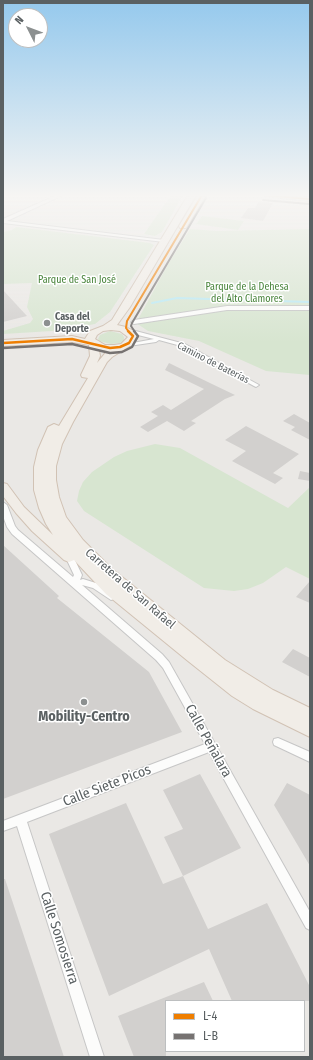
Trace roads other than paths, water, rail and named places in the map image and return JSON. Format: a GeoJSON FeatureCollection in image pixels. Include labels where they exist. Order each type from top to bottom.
{"type":"FeatureCollection","features":[{"type":"Feature","properties":{"kind":"main road"},"geometry":{"type":"LineString","coordinates":[[93,343],[90,339],[91,335],[116,321],[162,244]]}},
{"type":"Feature","properties":{"kind":"main road"},"geometry":{"type":"LineString","coordinates":[[3,343],[67,339],[93,343],[106,348],[122,347],[132,339],[132,335],[128,331],[126,325],[134,308],[172,244]]}},
{"type":"Feature","properties":{"kind":"main road"},"geometry":{"type":"LineString","coordinates":[[3,338],[68,334],[117,327],[128,331]]}},
{"type":"Feature","properties":{"kind":"main road","name":"Carretera de San Rafael"},"geometry":{"type":"LineString","coordinates":[[93,343],[95,353],[93,361],[47,443],[41,462],[39,482],[45,508],[57,533],[76,556],[117,595]]}},
{"type":"Feature","properties":{"kind":"main road","name":"Carretera de San Rafael"},"geometry":{"type":"LineString","coordinates":[[122,347],[108,355],[103,361],[67,422],[56,444],[50,466],[50,480],[53,497],[60,518],[78,543],[106,571],[215,660],[267,695],[310,716]]}},
{"type":"Feature","properties":{"kind":"main road","name":"Carretera de San Rafael"},"geometry":{"type":"LineString","coordinates":[[3,487],[20,510],[50,542],[198,661],[238,691],[259,704],[310,730]]}},
{"type":"Feature","properties":{"kind":"street"},"geometry":{"type":"LineString","coordinates":[[134,322],[227,308],[310,308]]}},
{"type":"Feature","properties":{"kind":"street","name":"Camino de Baterías"},"geometry":{"type":"LineString","coordinates":[[128,331],[189,348],[256,385]]}},
{"type":"Feature","properties":{"kind":"street","name":"Camino de Baterías"},"geometry":{"type":"LineString","coordinates":[[122,347],[149,340],[168,341]]}},
{"type":"Feature","properties":{"kind":"street","name":"Calle Peñalara"},"geometry":{"type":"LineString","coordinates":[[3,505],[11,527],[74,584],[159,657],[166,665],[210,747],[310,924]]}},
{"type":"Feature","properties":{"kind":"street"},"geometry":{"type":"LineString","coordinates":[[70,558],[78,575],[74,584]]}},
{"type":"Feature","properties":{"kind":"street"},"geometry":{"type":"LineString","coordinates":[[74,584],[83,582],[96,586],[155,626]]}},
{"type":"Feature","properties":{"kind":"street"},"geometry":{"type":"LineString","coordinates":[[278,742],[310,757]]}},
{"type":"Feature","properties":{"kind":"street","name":"Calle Siete Picos"},"geometry":{"type":"LineString","coordinates":[[3,826],[210,747]]}},
{"type":"Feature","properties":{"kind":"street","name":"Calle Somosierra"},"geometry":{"type":"LineString","coordinates":[[20,819],[97,1057]]}},
{"type":"Feature","properties":{"kind":"waterway"},"geometry":{"type":"LineString","coordinates":[[152,303],[177,298],[310,302]]}},
{"type":"Feature","properties":{"kind":"place","name":"Casa del Deporte"},"geometry":{"type":"Point","coordinates":[47,323]}},
{"type":"Feature","properties":{"kind":"place","name":"Mobility-Centro"},"geometry":{"type":"Point","coordinates":[84,702]}},
{"type":"Feature","properties":{"kind":"park label","name":"Parque de San José"},"geometry":{"type":"Point","coordinates":[77,280]}},
{"type":"Feature","properties":{"kind":"park label","name":"Parque de la Dehesa del Alto Clamores"},"geometry":{"type":"Point","coordinates":[247,292]}}]}
